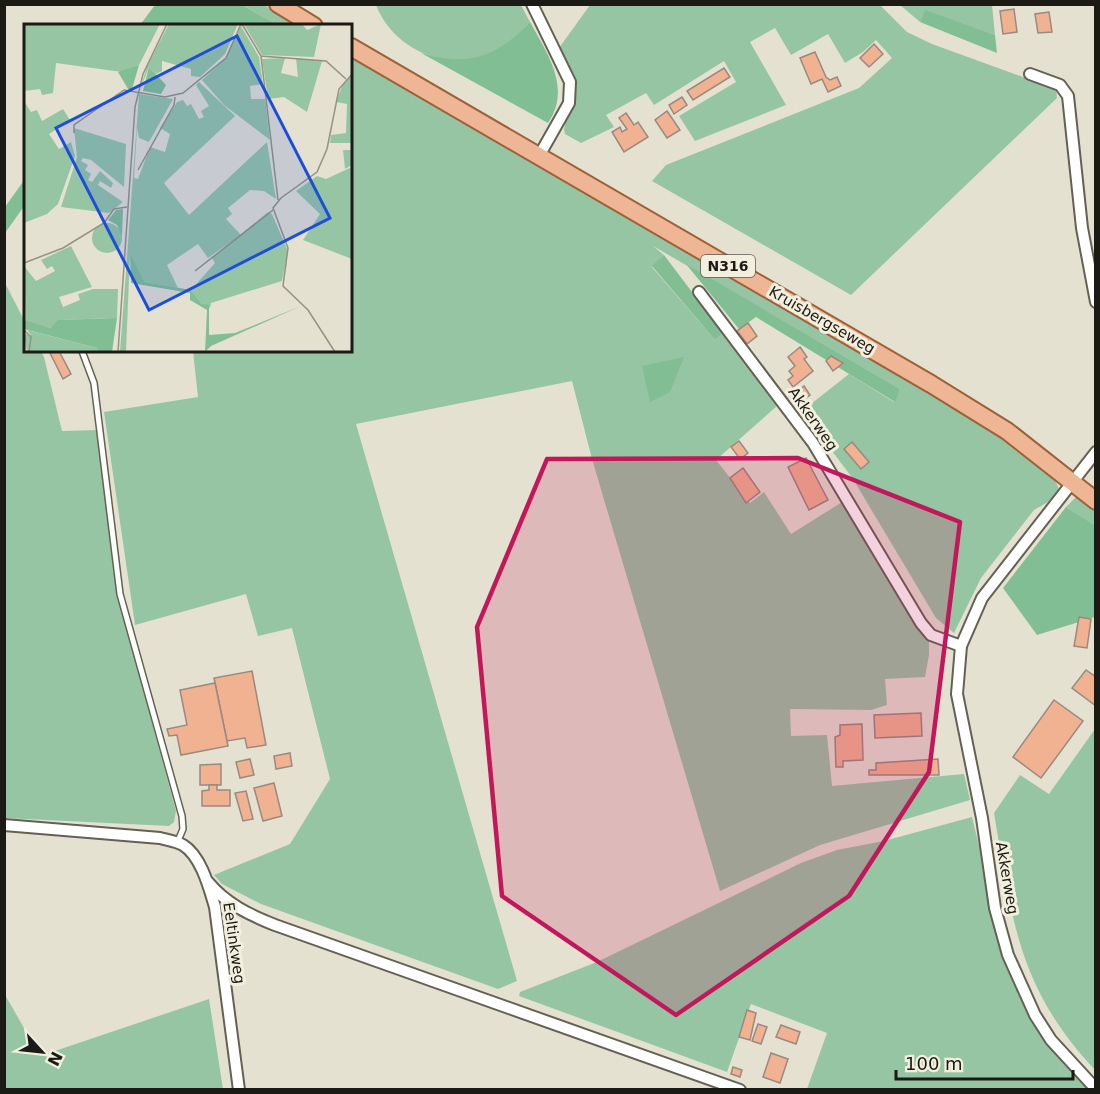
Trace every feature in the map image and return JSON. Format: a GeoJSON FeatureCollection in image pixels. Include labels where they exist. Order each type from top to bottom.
{"type":"FeatureCollection","features":[{"type":"Feature","properties":{"kind":"main road"},"geometry":{"type":"LineString","coordinates":[[278,4],[311,24]]}},
{"type":"Feature","properties":{"kind":"main road","name":"Kruisbergseweg"},"geometry":{"type":"LineString","coordinates":[[352,48],[931,384],[1007,431],[1095,501]]}},
{"type":"Feature","properties":{"kind":"street"},"geometry":{"type":"LineString","coordinates":[[532,4],[570,82],[570,103],[539,156]]}},
{"type":"Feature","properties":{"kind":"street"},"geometry":{"type":"LineString","coordinates":[[1030,74],[1060,85],[1068,96],[1082,228],[1095,302]]}},
{"type":"Feature","properties":{"kind":"street","name":"Akkerweg"},"geometry":{"type":"LineString","coordinates":[[699,292],[813,443],[921,623],[931,635],[961,646]]}},
{"type":"Feature","properties":{"kind":"street","name":"Akkerweg"},"geometry":{"type":"LineString","coordinates":[[1095,452],[982,598],[961,646],[957,694],[982,818],[995,908],[1008,955],[1021,986],[1051,1040],[1095,1089]]}},
{"type":"Feature","properties":{"kind":"street"},"geometry":{"type":"LineString","coordinates":[[4,825],[160,838],[177,843]]}},
{"type":"Feature","properties":{"kind":"street","name":"Eeltinkweg"},"geometry":{"type":"LineString","coordinates":[[177,843],[193,856],[208,882],[215,907],[239,1089]]}},
{"type":"Feature","properties":{"kind":"street"},"geometry":{"type":"LineString","coordinates":[[208,882],[216,892],[246,913],[275,925],[740,1089]]}},
{"type":"Feature","properties":{"kind":"lane"},"geometry":{"type":"LineString","coordinates":[[82,352],[94,383],[120,594],[182,816],[183,829],[177,843]]}},
{"type":"Feature","properties":{"kind":"highlighted area"},"geometry":{"type":"Polygon","coordinates":[[[798,458],[960,522],[929,772],[849,896],[676,1015],[502,896],[477,627],[547,459],[798,458]]]}},
{"type":"Feature","properties":{"kind":"green space"},"geometry":{"type":"Polygon","coordinates":[[[155,5],[242,5],[276,24],[141,24],[155,5]]]}},
{"type":"Feature","properties":{"kind":"green space"},"geometry":{"type":"Polygon","coordinates":[[[242,5],[264,5],[299,24],[276,24],[242,5]]]}},
{"type":"Feature","properties":{"kind":"green space"},"geometry":{"type":"Polygon","coordinates":[[[376,5],[521,5],[530,22],[510,41],[493,52],[470,59],[453,60],[437,58],[406,44],[384,20],[376,5]]]}},
{"type":"Feature","properties":{"kind":"green space"},"geometry":{"type":"Polygon","coordinates":[[[590,5],[880,5],[907,32],[932,44],[1056,89],[1057,98],[851,295],[652,181],[666,165],[859,88],[892,58],[876,40],[863,52],[845,63],[828,34],[791,55],[775,28],[750,42],[786,105],[695,141],[679,116],[736,82],[724,61],[654,105],[646,93],[606,115],[614,127],[581,143],[565,134],[564,130],[569,89],[559,48],[590,5]]]}},
{"type":"Feature","properties":{"kind":"green space"},"geometry":{"type":"Polygon","coordinates":[[[900,5],[992,5],[995,35],[925,11],[920,22],[900,5]]]}},
{"type":"Feature","properties":{"kind":"green space"},"geometry":{"type":"Polygon","coordinates":[[[925,10],[995,35],[997,53],[920,22],[925,10]]]}},
{"type":"Feature","properties":{"kind":"green space"},"geometry":{"type":"Polygon","coordinates":[[[530,22],[549,58],[557,84],[558,97],[555,110],[548,123],[421,53],[454,59],[481,56],[505,44],[530,22]]]}},
{"type":"Feature","properties":{"kind":"green space"},"geometry":{"type":"Polygon","coordinates":[[[352,56],[970,414],[1053,476],[1059,489],[1048,502],[1034,510],[981,578],[954,633],[936,618],[853,479],[802,411],[849,374],[894,402],[900,389],[653,246],[664,255],[652,267],[715,340],[723,333],[778,405],[716,460],[750,503],[764,492],[791,534],[847,499],[929,642],[925,677],[885,679],[887,705],[871,710],[790,709],[791,736],[827,735],[832,786],[964,774],[970,800],[820,845],[720,891],[592,459],[572,381],[356,424],[517,981],[498,989],[261,904],[222,884],[214,875],[290,844],[330,779],[292,628],[258,636],[246,594],[135,625],[104,412],[198,397],[193,352],[352,352],[352,56]]]}},
{"type":"Feature","properties":{"kind":"green space"},"geometry":{"type":"Polygon","coordinates":[[[24,180],[24,206],[5,233],[5,207],[24,180]]]}},
{"type":"Feature","properties":{"kind":"green space"},"geometry":{"type":"Polygon","coordinates":[[[664,255],[723,333],[715,340],[652,266],[664,255]]]}},
{"type":"Feature","properties":{"kind":"green space"},"geometry":{"type":"Polygon","coordinates":[[[686,264],[900,389],[895,402],[756,317],[739,329],[686,264]]]}},
{"type":"Feature","properties":{"kind":"green space"},"geometry":{"type":"Polygon","coordinates":[[[4,281],[24,320],[24,352],[42,352],[44,357],[62,431],[98,430],[114,573],[124,620],[176,811],[174,822],[169,826],[5,818],[4,281]]]}},
{"type":"Feature","properties":{"kind":"green space"},"geometry":{"type":"Polygon","coordinates":[[[684,357],[670,392],[650,402],[642,366],[684,357]]]}},
{"type":"Feature","properties":{"kind":"green space"},"geometry":{"type":"Polygon","coordinates":[[[1077,496],[1095,509],[1095,525],[1066,507],[1077,496]]]}},
{"type":"Feature","properties":{"kind":"green space"},"geometry":{"type":"Polygon","coordinates":[[[1066,507],[1095,525],[1095,617],[1037,635],[1003,588],[1066,507]]]}},
{"type":"Feature","properties":{"kind":"green space"},"geometry":{"type":"Polygon","coordinates":[[[1095,729],[1095,1070],[1069,1040],[1049,1010],[1022,951],[994,813],[1020,775],[1049,794],[1095,729]]]}},
{"type":"Feature","properties":{"kind":"green space"},"geometry":{"type":"Polygon","coordinates":[[[972,817],[1003,944],[1018,987],[1094,1089],[807,1089],[827,1033],[751,1004],[727,1072],[519,996],[520,992],[597,962],[801,863],[837,850],[884,841],[972,817]]]}},
{"type":"Feature","properties":{"kind":"green space"},"geometry":{"type":"Polygon","coordinates":[[[4,993],[40,1056],[209,999],[223,1089],[5,1089],[4,993]]]}},
{"type":"Feature","properties":{"kind":"building"},"geometry":{"type":"Polygon","coordinates":[[[1014,9],[1017,32],[1003,34],[1000,11],[1014,9]]]}},
{"type":"Feature","properties":{"kind":"building"},"geometry":{"type":"Polygon","coordinates":[[[1049,12],[1052,32],[1038,33],[1035,14],[1049,12]]]}},
{"type":"Feature","properties":{"kind":"building"},"geometry":{"type":"Polygon","coordinates":[[[874,44],[883,54],[869,67],[860,58],[874,44]]]}},
{"type":"Feature","properties":{"kind":"building"},"geometry":{"type":"Polygon","coordinates":[[[815,52],[826,77],[830,80],[837,77],[841,86],[828,92],[822,79],[811,84],[800,58],[815,52]]]}},
{"type":"Feature","properties":{"kind":"building"},"geometry":{"type":"Polygon","coordinates":[[[724,68],[730,77],[693,100],[687,91],[724,68]]]}},
{"type":"Feature","properties":{"kind":"building"},"geometry":{"type":"Polygon","coordinates":[[[682,97],[687,105],[674,114],[669,105],[682,97]]]}},
{"type":"Feature","properties":{"kind":"building"},"geometry":{"type":"Polygon","coordinates":[[[667,111],[680,130],[667,138],[655,120],[667,111]]]}},
{"type":"Feature","properties":{"kind":"building"},"geometry":{"type":"Polygon","coordinates":[[[626,113],[634,125],[638,122],[648,137],[624,152],[612,132],[620,127],[622,132],[627,129],[619,118],[626,113]]]}},
{"type":"Feature","properties":{"kind":"building"},"geometry":{"type":"Polygon","coordinates":[[[748,323],[757,336],[747,344],[737,331],[748,323]]]}},
{"type":"Feature","properties":{"kind":"building"},"geometry":{"type":"Polygon","coordinates":[[[800,347],[807,357],[804,359],[813,371],[793,387],[788,380],[793,376],[789,371],[795,366],[788,357],[800,347]]]}},
{"type":"Feature","properties":{"kind":"building"},"geometry":{"type":"Polygon","coordinates":[[[50,352],[60,352],[71,374],[63,379],[50,352]]]}},
{"type":"Feature","properties":{"kind":"building"},"geometry":{"type":"Polygon","coordinates":[[[831,356],[843,363],[833,371],[826,361],[831,356]]]}},
{"type":"Feature","properties":{"kind":"building"},"geometry":{"type":"Polygon","coordinates":[[[804,386],[810,395],[802,401],[796,393],[804,386]]]}},
{"type":"Feature","properties":{"kind":"building"},"geometry":{"type":"Polygon","coordinates":[[[739,441],[748,453],[740,459],[731,447],[739,441]]]}},
{"type":"Feature","properties":{"kind":"building"},"geometry":{"type":"Polygon","coordinates":[[[852,442],[869,462],[861,469],[844,449],[852,442]]]}},
{"type":"Feature","properties":{"kind":"building"},"geometry":{"type":"Polygon","coordinates":[[[806,458],[828,500],[809,510],[788,467],[806,458]]]}},
{"type":"Feature","properties":{"kind":"building"},"geometry":{"type":"Polygon","coordinates":[[[743,468],[760,492],[746,503],[730,478],[743,468]]]}},
{"type":"Feature","properties":{"kind":"building"},"geometry":{"type":"Polygon","coordinates":[[[1079,617],[1091,619],[1087,648],[1074,646],[1079,617]]]}},
{"type":"Feature","properties":{"kind":"building"},"geometry":{"type":"Polygon","coordinates":[[[1086,670],[1096,677],[1096,706],[1072,688],[1086,670]]]}},
{"type":"Feature","properties":{"kind":"building"},"geometry":{"type":"Polygon","coordinates":[[[252,671],[266,745],[247,748],[245,738],[227,741],[214,678],[252,671]]]}},
{"type":"Feature","properties":{"kind":"building"},"geometry":{"type":"Polygon","coordinates":[[[215,683],[228,746],[181,755],[177,735],[169,736],[167,729],[187,725],[180,690],[215,683]]]}},
{"type":"Feature","properties":{"kind":"building"},"geometry":{"type":"Polygon","coordinates":[[[1054,700],[1083,721],[1041,778],[1013,757],[1054,700]]]}},
{"type":"Feature","properties":{"kind":"building"},"geometry":{"type":"Polygon","coordinates":[[[921,713],[922,736],[875,738],[874,715],[921,713]]]}},
{"type":"Feature","properties":{"kind":"building"},"geometry":{"type":"Polygon","coordinates":[[[862,724],[863,760],[843,761],[843,767],[836,767],[835,737],[840,735],[840,725],[862,724]]]}},
{"type":"Feature","properties":{"kind":"building"},"geometry":{"type":"Polygon","coordinates":[[[290,753],[292,766],[276,769],[274,756],[290,753]]]}},
{"type":"Feature","properties":{"kind":"building"},"geometry":{"type":"Polygon","coordinates":[[[250,759],[254,775],[240,778],[236,762],[250,759]]]}},
{"type":"Feature","properties":{"kind":"building"},"geometry":{"type":"Polygon","coordinates":[[[938,759],[939,775],[869,775],[869,770],[876,770],[876,763],[938,759]]]}},
{"type":"Feature","properties":{"kind":"building"},"geometry":{"type":"Polygon","coordinates":[[[221,764],[221,785],[200,785],[200,765],[221,764]]]}},
{"type":"Feature","properties":{"kind":"building"},"geometry":{"type":"Polygon","coordinates":[[[274,783],[282,816],[263,821],[254,788],[274,783]]]}},
{"type":"Feature","properties":{"kind":"building"},"geometry":{"type":"Polygon","coordinates":[[[209,785],[217,785],[217,790],[230,790],[230,806],[202,806],[202,791],[209,790],[209,785]]]}},
{"type":"Feature","properties":{"kind":"building"},"geometry":{"type":"Polygon","coordinates":[[[246,791],[253,819],[243,821],[235,793],[246,791]]]}},
{"type":"Feature","properties":{"kind":"building"},"geometry":{"type":"Polygon","coordinates":[[[747,1010],[756,1013],[750,1040],[739,1037],[747,1010]]]}},
{"type":"Feature","properties":{"kind":"building"},"geometry":{"type":"Polygon","coordinates":[[[758,1024],[767,1027],[761,1044],[752,1041],[758,1024]]]}},
{"type":"Feature","properties":{"kind":"building"},"geometry":{"type":"Polygon","coordinates":[[[781,1025],[800,1032],[796,1044],[776,1037],[781,1025]]]}},
{"type":"Feature","properties":{"kind":"building"},"geometry":{"type":"Polygon","coordinates":[[[771,1053],[788,1059],[780,1083],[763,1077],[771,1053]]]}},
{"type":"Feature","properties":{"kind":"building"},"geometry":{"type":"Polygon","coordinates":[[[733,1067],[742,1070],[740,1077],[731,1074],[733,1067]]]}}]}
